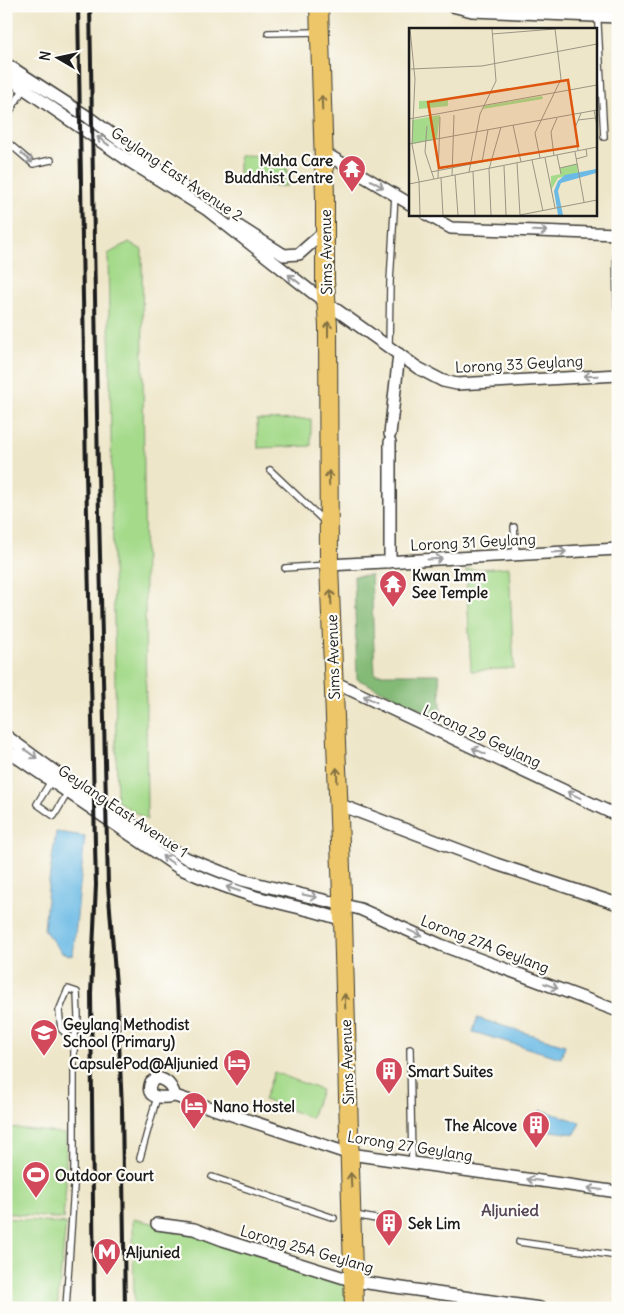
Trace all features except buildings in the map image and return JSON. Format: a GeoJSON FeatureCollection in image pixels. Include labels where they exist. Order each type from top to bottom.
{"type":"FeatureCollection","features":[{"type":"Feature","properties":{"kind":"main road","name":"Sims Avenue"},"geometry":{"type":"LineString","coordinates":[[319,6],[328,326],[329,565],[343,912],[353,1215],[354,1308]]}},
{"type":"Feature","properties":{"kind":"street"},"geometry":{"type":"LineString","coordinates":[[452,6],[472,11],[597,11],[618,17]]}},
{"type":"Feature","properties":{"kind":"street","name":"Geylang East Avenue 2"},"geometry":{"type":"LineString","coordinates":[[6,64],[61,98],[234,223],[284,255],[298,254],[325,230]]}},
{"type":"Feature","properties":{"kind":"street","name":"Geylang East Avenue 2"},"geometry":{"type":"LineString","coordinates":[[6,76],[129,161],[206,209],[327,302]]}},
{"type":"Feature","properties":{"kind":"street"},"geometry":{"type":"LineString","coordinates":[[323,152],[409,203]]}},
{"type":"Feature","properties":{"kind":"street"},"geometry":{"type":"LineString","coordinates":[[428,215],[451,228],[617,234]]}},
{"type":"Feature","properties":{"kind":"street","name":"Lorong 33 Geylang"},"geometry":{"type":"LineString","coordinates":[[327,302],[418,368],[443,381],[456,384],[618,375]]}},
{"type":"Feature","properties":{"kind":"street"},"geometry":{"type":"LineString","coordinates":[[390,562],[390,438],[394,351]]}},
{"type":"Feature","properties":{"kind":"street","name":"Lorong 31 Geylang"},"geometry":{"type":"LineString","coordinates":[[329,565],[618,549]]}},
{"type":"Feature","properties":{"kind":"street","name":"Lorong 29 Geylang"},"geometry":{"type":"LineString","coordinates":[[334,682],[618,816]]}},
{"type":"Feature","properties":{"kind":"street","name":"Geylang East Avenue 1"},"geometry":{"type":"LineString","coordinates":[[6,736],[54,777]]}},
{"type":"Feature","properties":{"kind":"street","name":"Geylang East Avenue 1"},"geometry":{"type":"LineString","coordinates":[[6,750],[71,788],[179,868],[211,882],[256,897],[316,911],[343,912]]}},
{"type":"Feature","properties":{"kind":"street","name":"Geylang East Avenue 1"},"geometry":{"type":"LineString","coordinates":[[71,788],[91,798],[186,858],[250,882],[343,912]]}},
{"type":"Feature","properties":{"kind":"street"},"geometry":{"type":"LineString","coordinates":[[338,804],[496,864],[618,904]]}},
{"type":"Feature","properties":{"kind":"street","name":"Lorong 27A Geylang"},"geometry":{"type":"LineString","coordinates":[[343,912],[360,909],[446,947],[618,1011]]}},
{"type":"Feature","properties":{"kind":"street","name":"Lorong 27 Geylang"},"geometry":{"type":"LineString","coordinates":[[175,1096],[167,1082],[157,1078],[149,1086],[151,1095],[157,1097],[175,1096],[350,1154],[618,1192]]}},
{"type":"Feature","properties":{"kind":"street","name":"Lorong 25A Geylang"},"geometry":{"type":"LineString","coordinates":[[157,1224],[194,1229],[354,1281],[540,1308]]}},
{"type":"Feature","properties":{"kind":"lane"},"geometry":{"type":"LineString","coordinates":[[597,11],[604,137]]}},
{"type":"Feature","properties":{"kind":"lane"},"geometry":{"type":"LineString","coordinates":[[268,33],[320,32]]}},
{"type":"Feature","properties":{"kind":"lane"},"geometry":{"type":"LineString","coordinates":[[6,118],[24,88]]}},
{"type":"Feature","properties":{"kind":"lane"},"geometry":{"type":"LineString","coordinates":[[6,141],[33,164],[50,160]]}},
{"type":"Feature","properties":{"kind":"lane"},"geometry":{"type":"LineString","coordinates":[[394,351],[390,282],[395,195]]}},
{"type":"Feature","properties":{"kind":"lane"},"geometry":{"type":"LineString","coordinates":[[617,234],[617,308]]}},
{"type":"Feature","properties":{"kind":"lane"},"geometry":{"type":"LineString","coordinates":[[270,470],[329,527]]}},
{"type":"Feature","properties":{"kind":"lane"},"geometry":{"type":"LineString","coordinates":[[514,527],[516,554]]}},
{"type":"Feature","properties":{"kind":"lane"},"geometry":{"type":"LineString","coordinates":[[285,568],[329,565]]}},
{"type":"Feature","properties":{"kind":"lane"},"geometry":{"type":"LineString","coordinates":[[54,777],[37,804],[54,816],[71,788]]}},
{"type":"Feature","properties":{"kind":"lane"},"geometry":{"type":"LineString","coordinates":[[66,1308],[74,1186],[74,1041],[78,1017],[77,992],[68,989],[59,1011],[61,1029],[74,1041]]}},
{"type":"Feature","properties":{"kind":"lane"},"geometry":{"type":"LineString","coordinates":[[410,1049],[412,1163]]}},
{"type":"Feature","properties":{"kind":"lane"},"geometry":{"type":"LineString","coordinates":[[140,1158],[157,1097]]}},
{"type":"Feature","properties":{"kind":"lane"},"geometry":{"type":"LineString","coordinates":[[212,1177],[334,1218]]}},
{"type":"Feature","properties":{"kind":"lane"},"geometry":{"type":"LineString","coordinates":[[353,1215],[386,1221]]}},
{"type":"Feature","properties":{"kind":"lane"},"geometry":{"type":"LineString","coordinates":[[519,1242],[618,1256]]}},
{"type":"Feature","properties":{"kind":"green space"},"geometry":{"type":"Polygon","coordinates":[[[239,155],[287,156],[287,186],[239,186],[239,155]]]}},
{"type":"Feature","properties":{"kind":"green space"},"geometry":{"type":"Polygon","coordinates":[[[129,242],[142,250],[147,820],[117,801],[108,254],[129,242]]]}},
{"type":"Feature","properties":{"kind":"green space"},"geometry":{"type":"Polygon","coordinates":[[[311,419],[311,446],[258,448],[257,420],[311,419]]]}},
{"type":"Feature","properties":{"kind":"green space"},"geometry":{"type":"Polygon","coordinates":[[[509,567],[514,668],[471,671],[466,570],[509,567]]]}},
{"type":"Feature","properties":{"kind":"green space"},"geometry":{"type":"Polygon","coordinates":[[[371,575],[375,674],[439,674],[442,719],[357,679],[354,576],[371,575]]]}},
{"type":"Feature","properties":{"kind":"green space"},"geometry":{"type":"Polygon","coordinates":[[[274,1072],[321,1090],[311,1118],[264,1100],[274,1072]]]}},
{"type":"Feature","properties":{"kind":"green space"},"geometry":{"type":"Polygon","coordinates":[[[8,1127],[66,1134],[66,1185],[63,1219],[6,1213],[6,1146],[8,1127]]]}},
{"type":"Feature","properties":{"kind":"green space"},"geometry":{"type":"Polygon","coordinates":[[[6,1218],[66,1224],[57,1308],[6,1308],[6,1218]]]}},
{"type":"Feature","properties":{"kind":"green space"},"geometry":{"type":"Polygon","coordinates":[[[133,1219],[157,1224],[354,1281],[354,1308],[134,1308],[133,1219]]]}},
{"type":"Feature","properties":{"kind":"water"},"geometry":{"type":"Polygon","coordinates":[[[56,832],[85,836],[73,956],[61,952],[44,930],[56,832]]]}},
{"type":"Feature","properties":{"kind":"water"},"geometry":{"type":"Polygon","coordinates":[[[477,1018],[565,1045],[561,1058],[473,1032],[477,1018]]]}},
{"type":"Feature","properties":{"kind":"water"},"geometry":{"type":"Polygon","coordinates":[[[541,1110],[580,1122],[575,1134],[536,1129],[541,1110]]]}},
{"type":"Feature","properties":{"kind":"railway"},"geometry":{"type":"LineString","coordinates":[[78,6],[86,473],[96,885],[91,993],[94,1308]]}},
{"type":"Feature","properties":{"kind":"railway"},"geometry":{"type":"LineString","coordinates":[[90,6],[98,473],[108,885],[117,998],[122,1108],[125,1308]]}},
{"type":"Feature","properties":{"kind":"place","name":"Maha Care Buddhist Centre"},"geometry":{"type":"Point","coordinates":[352,193]}},
{"type":"Feature","properties":{"kind":"place","name":"Kwan Imm See Temple"},"geometry":{"type":"Point","coordinates":[393,608]}},
{"type":"Feature","properties":{"kind":"place","name":"Geylang Methodist School (Primary)"},"geometry":{"type":"Point","coordinates":[44,1057]}},
{"type":"Feature","properties":{"kind":"place","name":"CapsulePod@Aljunied"},"geometry":{"type":"Point","coordinates":[237,1087]}},
{"type":"Feature","properties":{"kind":"place","name":"Smart Suites"},"geometry":{"type":"Point","coordinates":[389,1095]}},
{"type":"Feature","properties":{"kind":"place","name":"Nano Hostel"},"geometry":{"type":"Point","coordinates":[194,1130]}},
{"type":"Feature","properties":{"kind":"place","name":"The Alcove"},"geometry":{"type":"Point","coordinates":[536,1149]}},
{"type":"Feature","properties":{"kind":"place","name":"Outdoor Court"},"geometry":{"type":"Point","coordinates":[36,1199]}},
{"type":"Feature","properties":{"kind":"place","name":"Sek Lim"},"geometry":{"type":"Point","coordinates":[389,1247]}},
{"type":"Feature","properties":{"kind":"place","name":"Aljunied"},"geometry":{"type":"Point","coordinates":[107,1276]}},
{"type":"Feature","properties":{"kind":"district","name":"Aljunied"},"geometry":{"type":"Point","coordinates":[510,1210]}}]}
